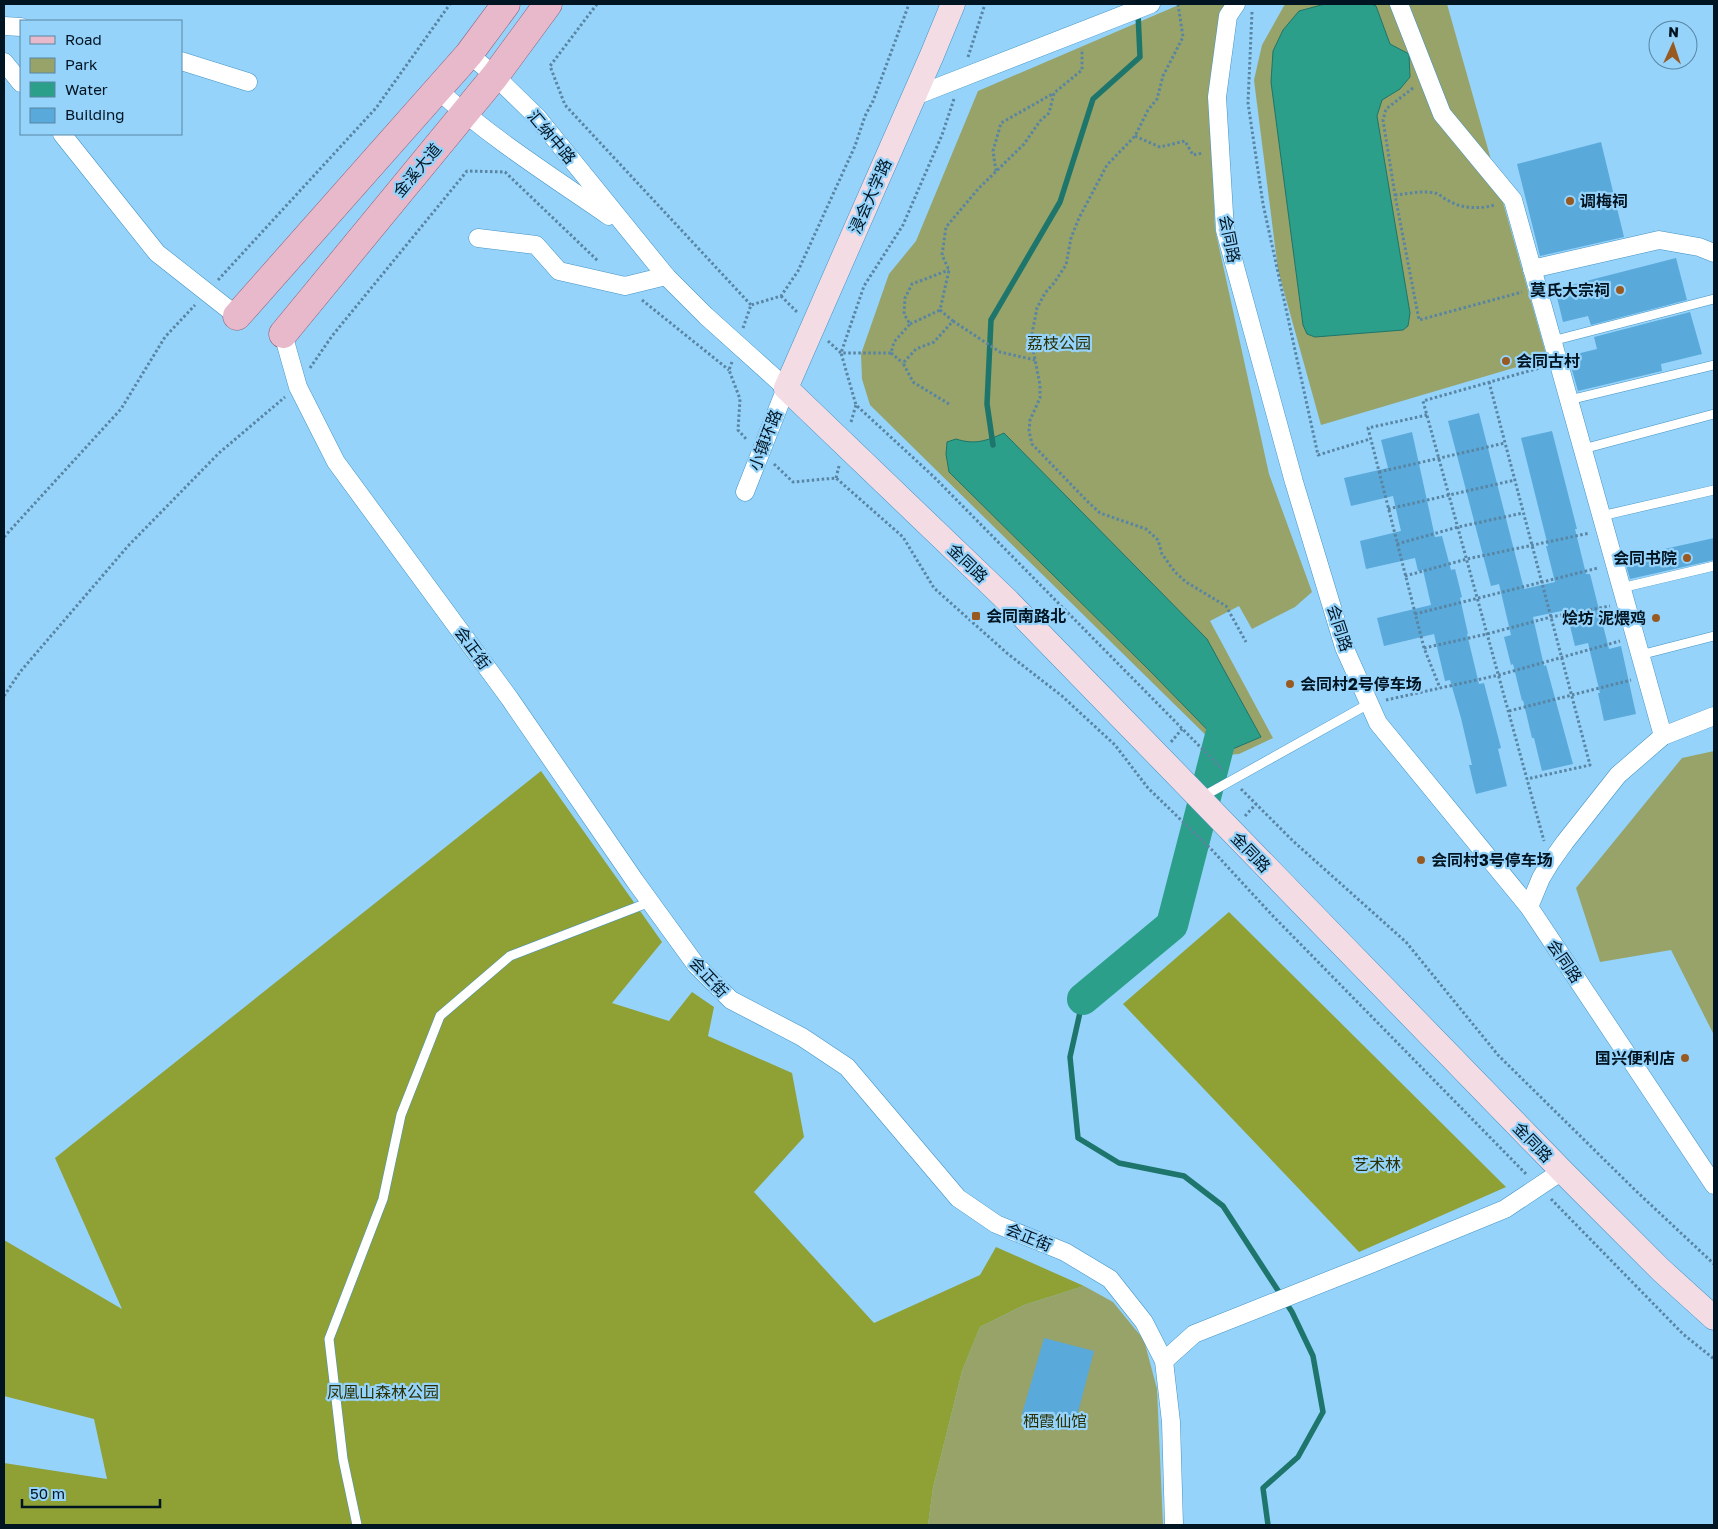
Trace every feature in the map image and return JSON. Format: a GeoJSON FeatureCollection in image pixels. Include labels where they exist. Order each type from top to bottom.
{"type":"FeatureCollection","features":[{"type":"Feature","properties":{"kind":"main road"},"geometry":{"type":"LineString","coordinates":[[237,316],[438,90],[469,54],[506,4]]}},
{"type":"Feature","properties":{"kind":"main road","name":"金溪大道"},"geometry":{"type":"LineString","coordinates":[[282,334],[495,76],[548,4]]}},
{"type":"Feature","properties":{"kind":"main road"},"geometry":{"type":"LineString","coordinates":[[365,172],[384,167],[394,168],[399,171],[398,181],[379,215]]}},
{"type":"Feature","properties":{"kind":"street","name":"浸会大学路"},"geometry":{"type":"LineString","coordinates":[[786,388],[953,4]]}},
{"type":"Feature","properties":{"kind":"street"},"geometry":{"type":"LineString","coordinates":[[914,96],[1150,4]]}},
{"type":"Feature","properties":{"kind":"street","name":"会同路"},"geometry":{"type":"LineString","coordinates":[[1236,4],[1228,16],[1217,97],[1225,230],[1294,482],[1344,647],[1366,705],[1378,723],[1529,907],[1714,1185]]}},
{"type":"Feature","properties":{"kind":"street"},"geometry":{"type":"LineString","coordinates":[[1399,4],[1442,114],[1513,200],[1663,736]]}},
{"type":"Feature","properties":{"kind":"street"},"geometry":{"type":"LineString","coordinates":[[4,26],[20,27]]}},
{"type":"Feature","properties":{"kind":"street","name":"汇纳中路"},"geometry":{"type":"LineString","coordinates":[[469,54],[495,76],[537,117],[666,276],[706,316],[786,388]]}},
{"type":"Feature","properties":{"kind":"street"},"geometry":{"type":"LineString","coordinates":[[182,61],[248,82]]}},
{"type":"Feature","properties":{"kind":"street"},"geometry":{"type":"LineString","coordinates":[[4,62],[20,83]]}},
{"type":"Feature","properties":{"kind":"street","name":"汇纳中路"},"geometry":{"type":"LineString","coordinates":[[438,90],[464,114],[510,148],[626,227]]}},
{"type":"Feature","properties":{"kind":"street"},"geometry":{"type":"LineString","coordinates":[[63,135],[157,253],[237,316]]}},
{"type":"Feature","properties":{"kind":"street"},"geometry":{"type":"LineString","coordinates":[[478,238],[536,245],[560,271],[625,286],[666,276]]}},
{"type":"Feature","properties":{"kind":"street"},"geometry":{"type":"LineString","coordinates":[[1532,269],[1659,240],[1698,247],[1714,253]]}},
{"type":"Feature","properties":{"kind":"street","name":"会正街"},"geometry":{"type":"LineString","coordinates":[[282,334],[298,387],[336,462],[510,699],[650,902],[696,965],[731,1000],[802,1036],[847,1068],[958,1198],[996,1224],[1065,1252],[1110,1279],[1144,1322],[1164,1361],[1171,1422],[1174,1525]]}},
{"type":"Feature","properties":{"kind":"street","name":"小镇环路"},"geometry":{"type":"LineString","coordinates":[[745,492],[786,388]]}},
{"type":"Feature","properties":{"kind":"street","name":"金同路"},"geometry":{"type":"LineString","coordinates":[[786,388],[1008,601],[1562,1171],[1661,1270],[1714,1318]]}},
{"type":"Feature","properties":{"kind":"street"},"geometry":{"type":"LineString","coordinates":[[1529,907],[1540,878],[1550,863],[1618,775],[1663,736],[1714,716]]}},
{"type":"Feature","properties":{"kind":"street"},"geometry":{"type":"LineString","coordinates":[[1164,1361],[1194,1334],[1505,1208],[1562,1171]]}},
{"type":"Feature","properties":{"kind":"lane"},"geometry":{"type":"LineString","coordinates":[[1552,341],[1714,300]]}},
{"type":"Feature","properties":{"kind":"lane"},"geometry":{"type":"LineString","coordinates":[[1569,400],[1714,365]]}},
{"type":"Feature","properties":{"kind":"lane"},"geometry":{"type":"LineString","coordinates":[[1583,450],[1714,414]]}},
{"type":"Feature","properties":{"kind":"lane"},"geometry":{"type":"LineString","coordinates":[[1603,523],[1714,490]]}},
{"type":"Feature","properties":{"kind":"lane"},"geometry":{"type":"LineString","coordinates":[[1624,596],[1714,566]]}},
{"type":"Feature","properties":{"kind":"lane"},"geometry":{"type":"LineString","coordinates":[[1640,655],[1714,636]]}},
{"type":"Feature","properties":{"kind":"lane"},"geometry":{"type":"LineString","coordinates":[[1199,799],[1366,705]]}},
{"type":"Feature","properties":{"kind":"lane"},"geometry":{"type":"LineString","coordinates":[[357,1525],[342,1459],[329,1339],[383,1199],[401,1115],[440,1016],[510,956],[650,902]]}},
{"type":"Feature","properties":{"kind":"path"},"geometry":{"type":"LineString","coordinates":[[4,537],[121,408],[165,337],[380,104],[450,4]]}},
{"type":"Feature","properties":{"kind":"path"},"geometry":{"type":"LineString","coordinates":[[597,4],[550,66],[565,105],[751,305]]}},
{"type":"Feature","properties":{"kind":"path"},"geometry":{"type":"LineString","coordinates":[[855,146],[865,116],[874,101],[908,4]]}},
{"type":"Feature","properties":{"kind":"path"},"geometry":{"type":"LineString","coordinates":[[985,4],[942,135],[903,225],[864,286],[841,353],[856,405],[932,476],[1204,752]]}},
{"type":"Feature","properties":{"kind":"path"},"geometry":{"type":"LineString","coordinates":[[1178,4],[1183,37],[1163,76],[1157,99],[1148,110],[1135,136],[1107,165],[1070,238],[1066,265],[1045,293],[1037,308],[1031,339],[1040,386],[1040,398],[1030,420],[1029,431],[1032,444],[1088,502],[1100,512],[1146,529],[1158,540],[1162,554],[1175,572],[1186,582],[1226,606],[1246,642]]}},
{"type":"Feature","properties":{"kind":"path"},"geometry":{"type":"LineString","coordinates":[[1252,4],[1248,103],[1261,195],[1318,455],[1370,439]]}},
{"type":"Feature","properties":{"kind":"path"},"geometry":{"type":"LineString","coordinates":[[996,172],[993,151],[1001,123],[1054,93],[1082,70],[1083,31]]}},
{"type":"Feature","properties":{"kind":"path"},"geometry":{"type":"LineString","coordinates":[[1417,84],[1386,108],[1384,120],[1395,196],[1419,320],[1537,288]]}},
{"type":"Feature","properties":{"kind":"path"},"geometry":{"type":"LineString","coordinates":[[940,310],[949,270],[942,254],[946,227],[979,188],[1024,144],[1040,121],[1049,113],[1054,93]]}},
{"type":"Feature","properties":{"kind":"path"},"geometry":{"type":"LineString","coordinates":[[1135,136],[1160,147],[1185,141],[1193,155],[1220,149]]}},
{"type":"Feature","properties":{"kind":"path"},"geometry":{"type":"LineString","coordinates":[[4,696],[20,672],[128,546],[218,453],[298,387],[332,336],[467,171],[505,172],[625,286],[729,370]]}},
{"type":"Feature","properties":{"kind":"path"},"geometry":{"type":"LineString","coordinates":[[1395,196],[1424,192],[1437,193],[1450,202],[1467,208],[1484,208],[1513,200]]}},
{"type":"Feature","properties":{"kind":"path"},"geometry":{"type":"LineString","coordinates":[[910,324],[904,314],[905,298],[912,284],[949,270]]}},
{"type":"Feature","properties":{"kind":"path"},"geometry":{"type":"LineString","coordinates":[[940,310],[953,321],[1000,352],[1035,360]]}},
{"type":"Feature","properties":{"kind":"path"},"geometry":{"type":"LineString","coordinates":[[891,353],[894,342],[910,324],[940,310]]}},
{"type":"Feature","properties":{"kind":"path"},"geometry":{"type":"LineString","coordinates":[[903,363],[916,349],[934,342],[953,321]]}},
{"type":"Feature","properties":{"kind":"path"},"geometry":{"type":"LineString","coordinates":[[841,353],[891,353],[903,363],[913,382],[949,404]]}},
{"type":"Feature","properties":{"kind":"path"},"geometry":{"type":"LineString","coordinates":[[1550,863],[1423,401],[1558,363]]}},
{"type":"Feature","properties":{"kind":"path"},"geometry":{"type":"LineString","coordinates":[[1489,382],[1590,765],[1527,779]]}},
{"type":"Feature","properties":{"kind":"path"},"geometry":{"type":"LineString","coordinates":[[1427,415],[1368,428],[1424,648],[1440,688]]}},
{"type":"Feature","properties":{"kind":"path"},"geometry":{"type":"LineString","coordinates":[[1379,472],[1505,443]]}},
{"type":"Feature","properties":{"kind":"path"},"geometry":{"type":"LineString","coordinates":[[1388,509],[1515,480]]}},
{"type":"Feature","properties":{"kind":"path"},"geometry":{"type":"LineString","coordinates":[[1397,544],[1458,527],[1524,513]]}},
{"type":"Feature","properties":{"kind":"path"},"geometry":{"type":"LineString","coordinates":[[1405,576],[1532,546],[1603,523]]}},
{"type":"Feature","properties":{"kind":"path"},"geometry":{"type":"LineString","coordinates":[[1415,614],[1614,564]]}},
{"type":"Feature","properties":{"kind":"path"},"geometry":{"type":"LineString","coordinates":[[1424,648],[1487,634],[1624,596]]}},
{"type":"Feature","properties":{"kind":"path"},"geometry":{"type":"LineString","coordinates":[[1366,705],[1499,675],[1635,636]]}},
{"type":"Feature","properties":{"kind":"path"},"geometry":{"type":"LineString","coordinates":[[1508,711],[1646,676]]}},
{"type":"Feature","properties":{"kind":"path"},"geometry":{"type":"LineString","coordinates":[[1246,793],[1293,841],[1406,942],[1498,1055],[1635,1190],[1714,1264]]}},
{"type":"Feature","properties":{"kind":"path"},"geometry":{"type":"LineString","coordinates":[[1180,820],[1212,850],[1279,922],[1683,1334],[1714,1360]]}},
{"type":"Feature","properties":{"kind":"green space","name":"荔枝公园"},"geometry":{"type":"Polygon","coordinates":[[[1181,4],[1228,4],[1209,94],[1215,229],[1269,474],[1312,592],[1295,607],[1252,629],[1239,606],[1210,621],[1273,738],[1239,754],[1226,755],[870,405],[862,379],[861,354],[889,274],[916,241],[978,91],[1181,4]]]}},
{"type":"Feature","properties":{"kind":"green space"},"geometry":{"type":"Polygon","coordinates":[[[1285,4],[1447,4],[1547,358],[1321,425],[1278,270],[1254,80],[1262,45],[1285,4]]]}},
{"type":"Feature","properties":{"kind":"green space"},"geometry":{"type":"Polygon","coordinates":[[[1714,751],[1714,1035],[1671,950],[1600,962],[1576,888],[1682,758],[1714,751]]]}},
{"type":"Feature","properties":{"kind":"green space","name":"凤凰山森林公园"},"geometry":{"type":"Polygon","coordinates":[[[541,771],[662,942],[612,1003],[669,1021],[692,992],[714,1007],[708,1036],[792,1073],[804,1137],[754,1192],[874,1323],[980,1275],[996,1247],[1084,1286],[1024,1305],[980,1327],[962,1371],[933,1488],[928,1525],[4,1525],[4,1463],[107,1479],[94,1419],[4,1396],[4,1240],[122,1309],[55,1158],[541,771]]]}},
{"type":"Feature","properties":{"kind":"green space","name":"艺术林"},"geometry":{"type":"Polygon","coordinates":[[[1229,912],[1506,1187],[1359,1252],[1123,1004],[1229,912]]]}},
{"type":"Feature","properties":{"kind":"green space","name":"栖霞仙馆"},"geometry":{"type":"Polygon","coordinates":[[[1084,1286],[1113,1302],[1144,1340],[1157,1389],[1163,1525],[928,1525],[933,1488],[962,1371],[980,1327],[1024,1305],[1084,1286]]]}},
{"type":"Feature","properties":{"kind":"water"},"geometry":{"type":"Polygon","coordinates":[[[1325,4],[1371,4],[1376,6],[1390,44],[1409,54],[1410,77],[1400,89],[1382,100],[1377,116],[1410,313],[1408,326],[1403,330],[1315,337],[1307,334],[1303,325],[1271,82],[1273,51],[1283,30],[1299,11],[1325,4]]]}},
{"type":"Feature","properties":{"kind":"water"},"geometry":{"type":"Polygon","coordinates":[[[1004,433],[1207,639],[1261,737],[1228,751],[949,472],[946,454],[947,442],[956,439],[969,442],[980,441],[1004,433]]]}},
{"type":"Feature","properties":{"kind":"building","name":"调梅祠"},"geometry":{"type":"Polygon","coordinates":[[[1601,142],[1624,237],[1540,256],[1517,164],[1601,142]]]}},
{"type":"Feature","properties":{"kind":"building","name":"莫氏大宗祠"},"geometry":{"type":"Polygon","coordinates":[[[1676,258],[1687,300],[1591,325],[1588,316],[1563,322],[1555,289],[1676,258]]]}},
{"type":"Feature","properties":{"kind":"building"},"geometry":{"type":"Polygon","coordinates":[[[1690,312],[1702,354],[1661,364],[1662,371],[1578,391],[1568,356],[1597,349],[1594,337],[1690,312]]]}},
{"type":"Feature","properties":{"kind":"building"},"geometry":{"type":"Polygon","coordinates":[[[1479,413],[1524,589],[1555,582],[1521,438],[1552,431],[1577,529],[1575,529],[1586,574],[1590,574],[1609,649],[1621,646],[1636,714],[1604,721],[1598,693],[1600,693],[1588,643],[1575,646],[1566,610],[1533,617],[1544,666],[1546,665],[1573,764],[1542,771],[1504,637],[1511,635],[1499,584],[1491,586],[1448,421],[1479,413]]]}},
{"type":"Feature","properties":{"kind":"building"},"geometry":{"type":"Polygon","coordinates":[[[1412,432],[1435,537],[1442,536],[1451,570],[1455,569],[1462,597],[1460,598],[1467,634],[1479,684],[1484,683],[1501,748],[1498,749],[1507,786],[1476,794],[1469,765],[1472,765],[1461,718],[1450,680],[1445,681],[1434,634],[1384,646],[1377,618],[1431,605],[1423,570],[1418,571],[1415,558],[1366,569],[1360,541],[1401,531],[1393,496],[1351,506],[1344,478],[1388,468],[1381,440],[1412,432]]]}},
{"type":"Feature","properties":{"kind":"building"},"geometry":{"type":"Polygon","coordinates":[[[1714,538],[1714,560],[1630,579],[1624,558],[1714,538]]]}},
{"type":"Feature","properties":{"kind":"building"},"geometry":{"type":"Polygon","coordinates":[[[1044,1338],[1094,1351],[1074,1428],[1022,1414],[1044,1338]]]}},
{"type":"Feature","properties":{"kind":"waterway"},"geometry":{"type":"LineString","coordinates":[[993,445],[987,404],[991,320],[1060,202],[1093,99],[1140,57],[1138,13]]}},
{"type":"Feature","properties":{"kind":"waterway"},"geometry":{"type":"LineString","coordinates":[[1083,999],[1172,925],[1225,720],[1214,703]]}},
{"type":"Feature","properties":{"kind":"waterway"},"geometry":{"type":"LineString","coordinates":[[1083,999],[1070,1057],[1078,1138],[1119,1163],[1184,1176],[1223,1206],[1292,1312],[1313,1356],[1323,1412],[1298,1457],[1263,1488],[1268,1525]]}},
{"type":"Feature","properties":{"kind":"place","name":"调梅祠"},"geometry":{"type":"Point","coordinates":[1570,201]}},
{"type":"Feature","properties":{"kind":"place","name":"莫氏大宗祠"},"geometry":{"type":"Point","coordinates":[1620,290]}},
{"type":"Feature","properties":{"kind":"place","name":"会同古村"},"geometry":{"type":"Point","coordinates":[1506,361]}},
{"type":"Feature","properties":{"kind":"place","name":"会同书院"},"geometry":{"type":"Point","coordinates":[1687,558]}},
{"type":"Feature","properties":{"kind":"place","name":"会同南路北"},"geometry":{"type":"Point","coordinates":[976,616]}},
{"type":"Feature","properties":{"kind":"place","name":"烩坊 泥煨鸡"},"geometry":{"type":"Point","coordinates":[1656,618]}},
{"type":"Feature","properties":{"kind":"place","name":"会同村2号停车场"},"geometry":{"type":"Point","coordinates":[1290,684]}},
{"type":"Feature","properties":{"kind":"place","name":"会同村3号停车场"},"geometry":{"type":"Point","coordinates":[1421,860]}},
{"type":"Feature","properties":{"kind":"place","name":"国兴便利店"},"geometry":{"type":"Point","coordinates":[1685,1058]}}]}
